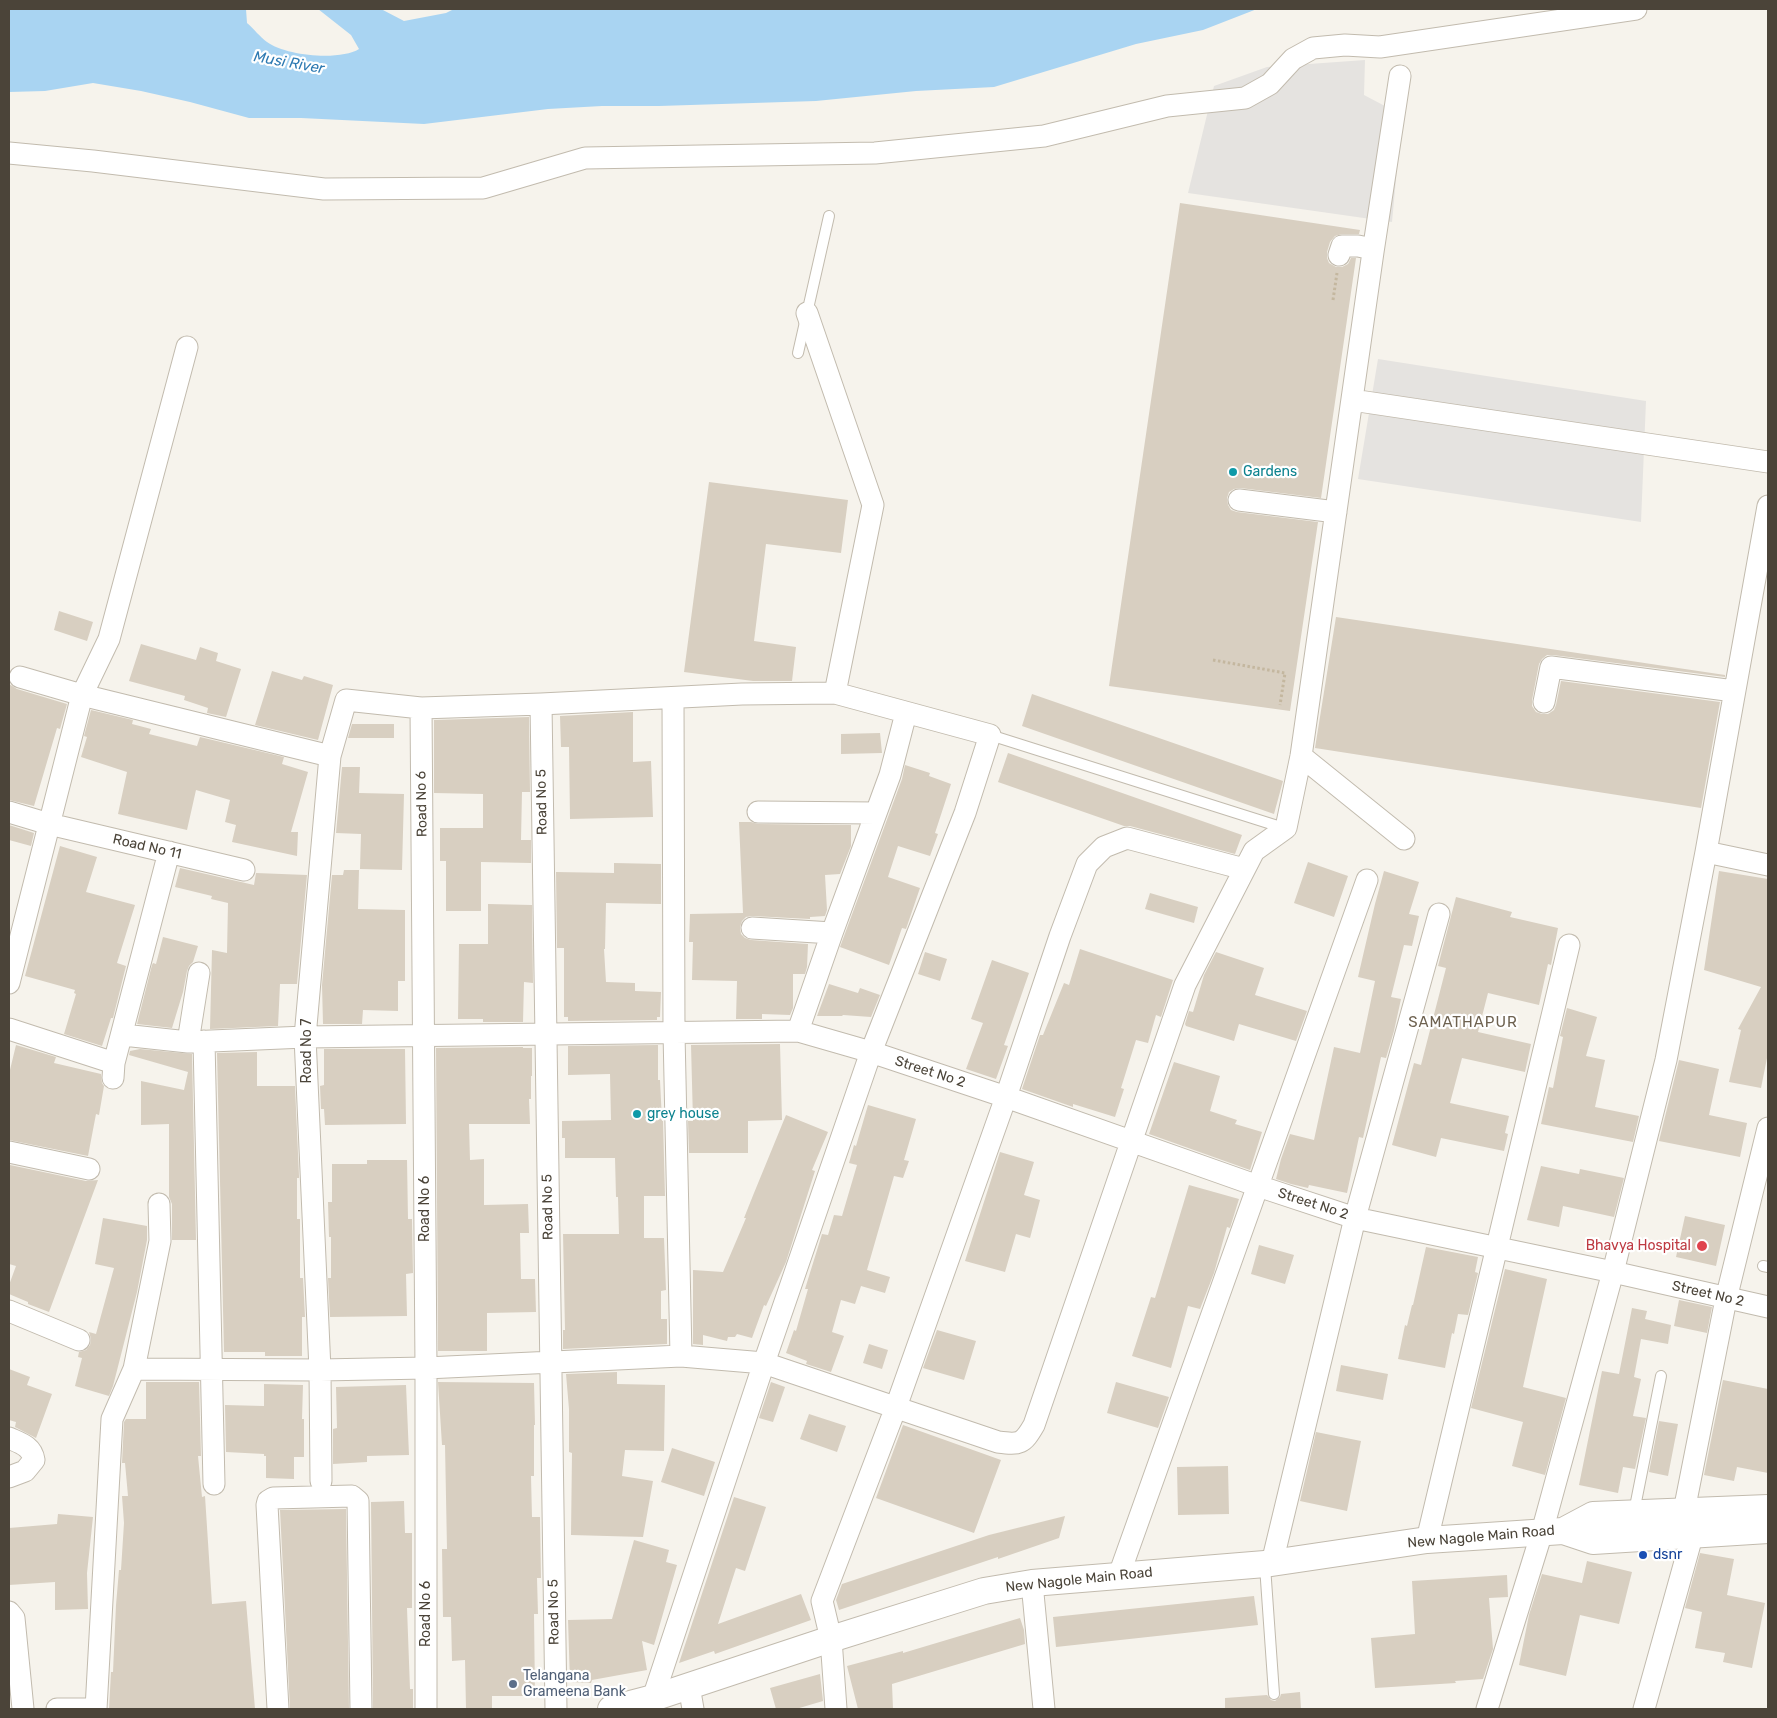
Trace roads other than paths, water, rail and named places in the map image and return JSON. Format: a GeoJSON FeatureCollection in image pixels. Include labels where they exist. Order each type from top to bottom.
{"type":"FeatureCollection","features":[{"type":"Feature","properties":{"kind":"street"},"geometry":{"type":"LineString","coordinates":[[9,153],[93,161],[324,189],[483,188],[585,158],[875,153],[1044,136],[1167,106],[1245,98],[1270,84],[1293,59],[1313,48],[1345,45],[1380,47],[1636,9]]}},
{"type":"Feature","properties":{"kind":"street"},"geometry":{"type":"LineString","coordinates":[[134,1369],[320,1370],[426,1368],[681,1356],[764,1363],[998,1442],[1016,1444],[1025,1440],[1034,1425],[1185,985],[1254,850],[1286,828],[1302,756],[1336,512],[1339,434],[1352,400],[1400,76]]}},
{"type":"Feature","properties":{"kind":"street"},"geometry":{"type":"LineString","coordinates":[[1339,255],[1342,246],[1374,249]]}},
{"type":"Feature","properties":{"kind":"street"},"geometry":{"type":"LineString","coordinates":[[807,312],[873,506],[835,693]]}},
{"type":"Feature","properties":{"kind":"street"},"geometry":{"type":"LineString","coordinates":[[9,983],[82,695],[109,639],[187,347]]}},
{"type":"Feature","properties":{"kind":"street"},"geometry":{"type":"LineString","coordinates":[[1352,400],[1768,462]]}},
{"type":"Feature","properties":{"kind":"street"},"geometry":{"type":"LineString","coordinates":[[1239,500],[1336,512]]}},
{"type":"Feature","properties":{"kind":"street"},"geometry":{"type":"LineString","coordinates":[[1487,1709],[1552,1531],[1613,1272],[1666,1060],[1706,852],[1768,506]]}},
{"type":"Feature","properties":{"kind":"street"},"geometry":{"type":"LineString","coordinates":[[1544,702],[1550,667],[1734,691]]}},
{"type":"Feature","properties":{"kind":"street"},"geometry":{"type":"LineString","coordinates":[[20,677],[82,695],[330,756]]}},
{"type":"Feature","properties":{"kind":"street"},"geometry":{"type":"LineString","coordinates":[[421,708],[742,694],[835,693],[990,735],[965,813],[871,1052],[764,1363],[653,1698]]}},
{"type":"Feature","properties":{"kind":"street"},"geometry":{"type":"LineString","coordinates":[[673,698],[674,1033],[681,1356]]}},
{"type":"Feature","properties":{"kind":"street","name":"Road No 7"},"geometry":{"type":"LineString","coordinates":[[321,1480],[320,1370],[305,1037],[330,756],[346,700],[421,708]]}},
{"type":"Feature","properties":{"kind":"street","name":"Road No 5"},"geometry":{"type":"LineString","coordinates":[[541,704],[556,1709]]}},
{"type":"Feature","properties":{"kind":"street","name":"Road No 6"},"geometry":{"type":"LineString","coordinates":[[421,708],[426,1368],[426,1709]]}},
{"type":"Feature","properties":{"kind":"street"},"geometry":{"type":"LineString","coordinates":[[798,1031],[890,775],[906,712]]}},
{"type":"Feature","properties":{"kind":"street"},"geometry":{"type":"LineString","coordinates":[[1302,756],[1404,839]]}},
{"type":"Feature","properties":{"kind":"street"},"geometry":{"type":"LineString","coordinates":[[9,812],[49,824]]}},
{"type":"Feature","properties":{"kind":"street"},"geometry":{"type":"LineString","coordinates":[[758,812],[876,813]]}},
{"type":"Feature","properties":{"kind":"street","name":"Road No 11"},"geometry":{"type":"LineString","coordinates":[[49,824],[244,870]]}},
{"type":"Feature","properties":{"kind":"street"},"geometry":{"type":"LineString","coordinates":[[836,1709],[831,1639],[822,1601],[896,1407],[1006,1097],[1060,936],[1087,864],[1104,847],[1127,838],[1244,869]]}},
{"type":"Feature","properties":{"kind":"street"},"geometry":{"type":"LineString","coordinates":[[9,1030],[114,1071],[169,852]]}},
{"type":"Feature","properties":{"kind":"street"},"geometry":{"type":"LineString","coordinates":[[1706,852],[1768,865]]}},
{"type":"Feature","properties":{"kind":"street"},"geometry":{"type":"LineString","coordinates":[[1119,1575],[1367,880]]}},
{"type":"Feature","properties":{"kind":"street"},"geometry":{"type":"LineString","coordinates":[[1268,1563],[1355,1218],[1439,914]]}},
{"type":"Feature","properties":{"kind":"street"},"geometry":{"type":"LineString","coordinates":[[752,928],[832,933]]}},
{"type":"Feature","properties":{"kind":"street"},"geometry":{"type":"LineString","coordinates":[[1427,1540],[1569,945]]}},
{"type":"Feature","properties":{"kind":"street"},"geometry":{"type":"LineString","coordinates":[[199,972],[196,1041],[212,1369],[214,1484]]}},
{"type":"Feature","properties":{"kind":"street","name":"Street No 2"},"geometry":{"type":"LineString","coordinates":[[122,1035],[196,1041],[305,1037],[798,1031],[871,1052],[1006,1097],[1258,1186],[1355,1218],[1613,1272],[1768,1307]]}},
{"type":"Feature","properties":{"kind":"street"},"geometry":{"type":"LineString","coordinates":[[1644,1709],[1688,1522],[1726,1299],[1768,1128]]}},
{"type":"Feature","properties":{"kind":"street"},"geometry":{"type":"LineString","coordinates":[[9,1152],[89,1170]]}},
{"type":"Feature","properties":{"kind":"street"},"geometry":{"type":"LineString","coordinates":[[56,1709],[96,1709],[112,1419],[134,1369],[160,1241],[159,1204]]}},
{"type":"Feature","properties":{"kind":"street"},"geometry":{"type":"LineString","coordinates":[[9,1311],[79,1340]]}},
{"type":"Feature","properties":{"kind":"street"},"geometry":{"type":"LineString","coordinates":[[9,1438],[27,1446],[33,1452],[34,1460],[26,1471],[9,1477]]}},
{"type":"Feature","properties":{"kind":"street"},"geometry":{"type":"LineString","coordinates":[[278,1709],[268,1500],[273,1498],[352,1496],[358,1501],[361,1709]]}},
{"type":"Feature","properties":{"kind":"street","name":"New Nagole Main Road"},"geometry":{"type":"LineString","coordinates":[[1552,1531],[1593,1541],[1768,1508]]}},
{"type":"Feature","properties":{"kind":"street","name":"New Nagole Main Road"},"geometry":{"type":"LineString","coordinates":[[610,1709],[653,1698],[691,1698],[831,1639],[984,1591],[1032,1583],[1268,1563],[1427,1540],[1552,1531],[1593,1515],[1634,1513],[1688,1522],[1768,1530]]}},
{"type":"Feature","properties":{"kind":"street"},"geometry":{"type":"LineString","coordinates":[[1032,1583],[1044,1709]]}},
{"type":"Feature","properties":{"kind":"street"},"geometry":{"type":"LineString","coordinates":[[9,1612],[14,1618],[23,1709]]}},
{"type":"Feature","properties":{"kind":"lane"},"geometry":{"type":"LineString","coordinates":[[798,353],[829,216]]}},
{"type":"Feature","properties":{"kind":"lane"},"geometry":{"type":"LineString","coordinates":[[990,735],[1286,828]]}},
{"type":"Feature","properties":{"kind":"lane"},"geometry":{"type":"LineString","coordinates":[[1634,1513],[1661,1376]]}},
{"type":"Feature","properties":{"kind":"lane"},"geometry":{"type":"LineString","coordinates":[[1268,1563],[1274,1694]]}},
{"type":"Feature","properties":{"kind":"water","name":"Musi River"},"geometry":{"type":"Polygon","coordinates":[[[9,9],[246,9],[247,23],[267,42],[276,47],[299,54],[327,56],[350,53],[359,49],[351,35],[318,9],[381,9],[404,21],[446,13],[454,9],[1257,9],[1203,30],[1136,44],[994,87],[916,91],[816,101],[548,109],[424,124],[301,118],[249,118],[141,91],[93,83],[45,91],[9,92],[9,9]]]}},
{"type":"Feature","properties":{"kind":"place","name":"Gardens"},"geometry":{"type":"Point","coordinates":[1233,472]}},
{"type":"Feature","properties":{"kind":"place","name":"grey house"},"geometry":{"type":"Point","coordinates":[637,1114]}},
{"type":"Feature","properties":{"kind":"place","name":"Bhavya Hospital"},"geometry":{"type":"Point","coordinates":[1702,1246]}},
{"type":"Feature","properties":{"kind":"place","name":"dsnr"},"geometry":{"type":"Point","coordinates":[1643,1555]}},
{"type":"Feature","properties":{"kind":"place","name":"Telangana Grameena Bank"},"geometry":{"type":"Point","coordinates":[513,1684]}},
{"type":"Feature","properties":{"kind":"district","name":"SAMATHAPUR"},"geometry":{"type":"Point","coordinates":[1463,1023]}}]}
